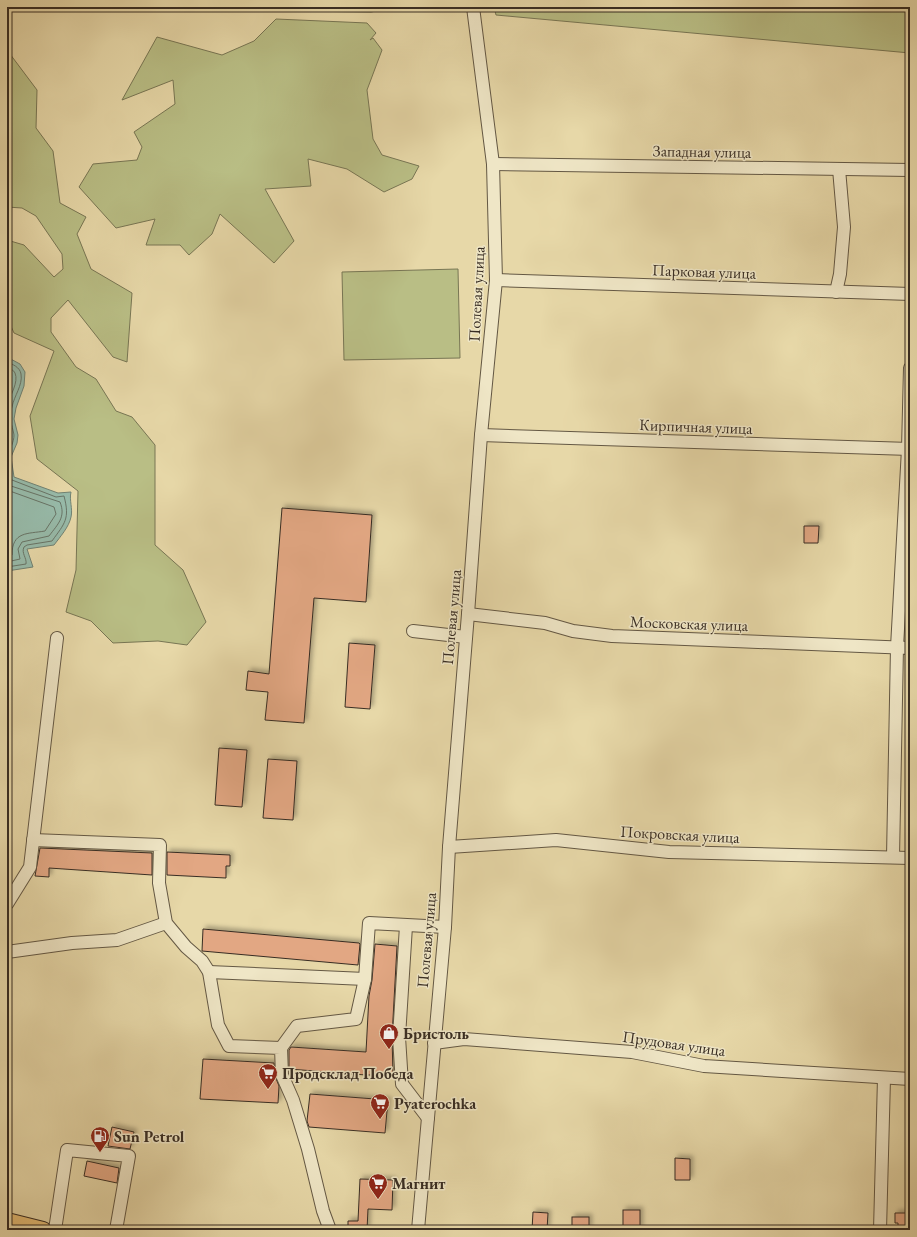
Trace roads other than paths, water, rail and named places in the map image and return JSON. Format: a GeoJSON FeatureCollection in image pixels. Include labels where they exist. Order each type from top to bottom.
{"type":"FeatureCollection","features":[{"type":"Feature","properties":{"kind":"main road"},"geometry":{"type":"LineString","coordinates":[[7,1221],[37,1229]]}},
{"type":"Feature","properties":{"kind":"street","name":"Полевая улица"},"geometry":{"type":"LineString","coordinates":[[418,1230],[445,927],[448,847],[468,614],[481,435],[496,280],[493,164],[473,7]]}},
{"type":"Feature","properties":{"kind":"street","name":"Западная улица"},"geometry":{"type":"LineString","coordinates":[[493,164],[910,170]]}},
{"type":"Feature","properties":{"kind":"street"},"geometry":{"type":"LineString","coordinates":[[836,292],[840,274],[844,227],[839,169]]}},
{"type":"Feature","properties":{"kind":"street","name":"Парковая улица"},"geometry":{"type":"LineString","coordinates":[[496,280],[910,294]]}},
{"type":"Feature","properties":{"kind":"street"},"geometry":{"type":"LineString","coordinates":[[893,857],[897,647],[909,450],[910,368]]}},
{"type":"Feature","properties":{"kind":"street","name":"Кирпичная улица"},"geometry":{"type":"LineString","coordinates":[[481,435],[909,450]]}},
{"type":"Feature","properties":{"kind":"street","name":"Московская улица"},"geometry":{"type":"LineString","coordinates":[[468,614],[545,623],[572,631],[612,636],[910,648]]}},
{"type":"Feature","properties":{"kind":"street"},"geometry":{"type":"LineString","coordinates":[[412,631],[466,637]]}},
{"type":"Feature","properties":{"kind":"street"},"geometry":{"type":"LineString","coordinates":[[7,904],[30,867],[57,638]]}},
{"type":"Feature","properties":{"kind":"street"},"geometry":{"type":"LineString","coordinates":[[33,840],[160,845],[159,883],[166,923],[186,947],[202,962],[209,972],[218,1025],[229,1046],[281,1048]]}},
{"type":"Feature","properties":{"kind":"street","name":"Покровская улица"},"geometry":{"type":"LineString","coordinates":[[448,847],[556,840],[670,852],[910,858]]}},
{"type":"Feature","properties":{"kind":"street"},"geometry":{"type":"LineString","coordinates":[[7,952],[72,943],[117,940],[166,923]]}},
{"type":"Feature","properties":{"kind":"street"},"geometry":{"type":"LineString","coordinates":[[330,1230],[323,1211],[308,1149],[295,1107],[282,1075],[281,1048],[297,1026],[356,1019],[365,979],[368,923],[445,927]]}},
{"type":"Feature","properties":{"kind":"street"},"geometry":{"type":"LineString","coordinates":[[406,926],[400,1037],[402,1084],[428,1118]]}},
{"type":"Feature","properties":{"kind":"street"},"geometry":{"type":"LineString","coordinates":[[209,972],[365,979]]}},
{"type":"Feature","properties":{"kind":"street","name":"Прудовая улица"},"geometry":{"type":"LineString","coordinates":[[434,1043],[464,1039],[632,1052],[704,1066],[910,1079]]}},
{"type":"Feature","properties":{"kind":"street"},"geometry":{"type":"LineString","coordinates":[[880,1230],[884,1078]]}},
{"type":"Feature","properties":{"kind":"street"},"geometry":{"type":"LineString","coordinates":[[55,1230],[67,1150],[129,1156],[116,1230]]}},
{"type":"Feature","properties":{"kind":"water"},"geometry":{"type":"Polygon","coordinates":[[[7,357],[20,364],[25,372],[24,386],[16,408],[14,419],[18,435],[17,443],[11,457],[14,477],[58,493],[71,492],[70,498],[72,511],[71,517],[64,532],[54,545],[27,549],[33,567],[7,571],[7,357]]]}},
{"type":"Feature","properties":{"kind":"place","name":"Бристоль"},"geometry":{"type":"Point","coordinates":[389,1050]}},
{"type":"Feature","properties":{"kind":"place","name":"Продсклад Победа"},"geometry":{"type":"Point","coordinates":[268,1090]}},
{"type":"Feature","properties":{"kind":"place","name":"Pyaterochka"},"geometry":{"type":"Point","coordinates":[380,1120]}},
{"type":"Feature","properties":{"kind":"place","name":"Sun Petrol"},"geometry":{"type":"Point","coordinates":[100,1153]}},
{"type":"Feature","properties":{"kind":"place","name":"Магнит"},"geometry":{"type":"Point","coordinates":[378,1200]}}]}
